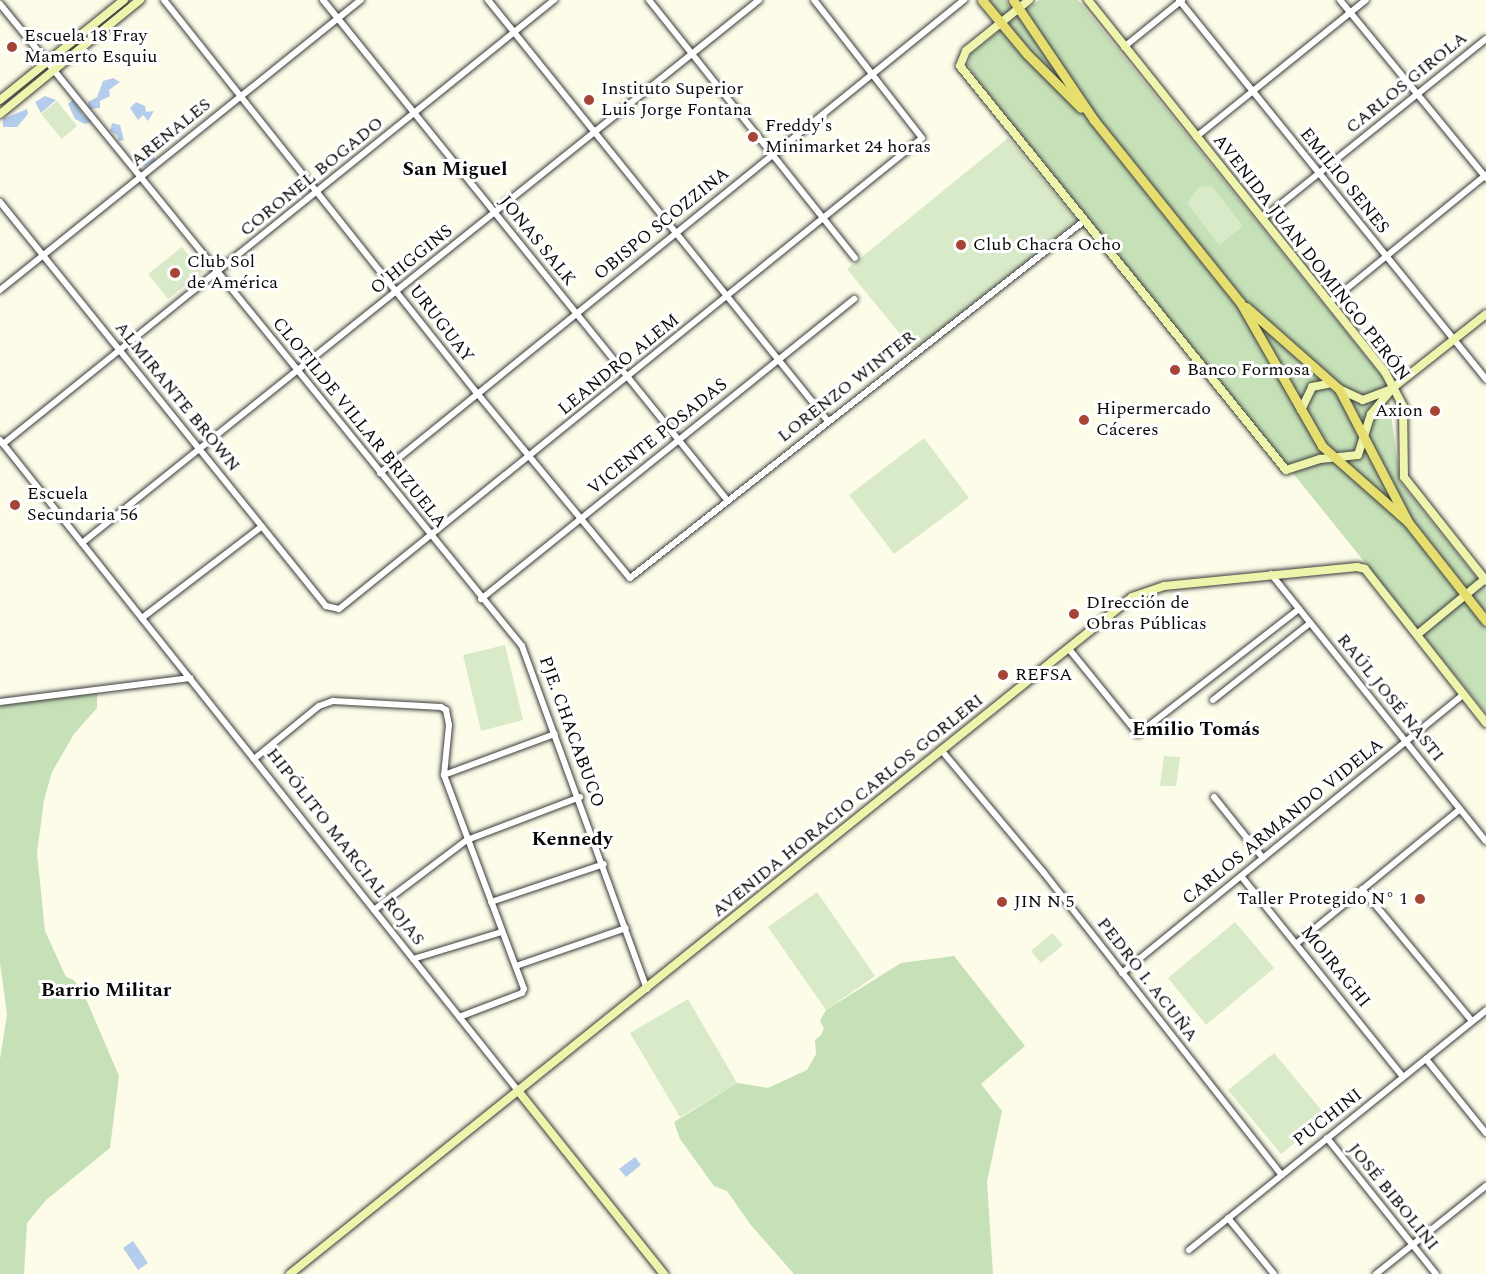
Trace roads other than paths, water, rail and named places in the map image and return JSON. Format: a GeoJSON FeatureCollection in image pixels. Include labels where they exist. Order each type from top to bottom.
{"type":"FeatureCollection","features":[{"type":"Feature","properties":{"kind":"main road"},"geometry":{"type":"LineString","coordinates":[[0,100],[124,0]]}},
{"type":"Feature","properties":{"kind":"main road"},"geometry":{"type":"LineString","coordinates":[[0,114],[140,0]]}},
{"type":"Feature","properties":{"kind":"main road"},"geometry":{"type":"LineString","coordinates":[[982,0],[1027,54],[1094,120]]}},
{"type":"Feature","properties":{"kind":"main road"},"geometry":{"type":"LineString","coordinates":[[1029,0],[1016,4],[1001,22],[966,51],[960,66],[1286,470],[1331,458],[1352,458],[1363,450],[1371,414],[1394,387],[1486,314]]}},
{"type":"Feature","properties":{"kind":"main road","name":"AVENIDA JUAN DOMINGO PERÓN"},"geometry":{"type":"LineString","coordinates":[[1088,0],[1394,387],[1404,412],[1401,462],[1404,477],[1485,580]]}},
{"type":"Feature","properties":{"kind":"main road"},"geometry":{"type":"LineString","coordinates":[[1016,4],[1094,120],[1240,302],[1331,458],[1408,522]]}},
{"type":"Feature","properties":{"kind":"main road"},"geometry":{"type":"LineString","coordinates":[[1240,302],[1336,386],[1363,400],[1394,387]]}},
{"type":"Feature","properties":{"kind":"main road"},"geometry":{"type":"LineString","coordinates":[[1301,410],[1312,387],[1336,386]]}},
{"type":"Feature","properties":{"kind":"main road"},"geometry":{"type":"LineString","coordinates":[[1336,386],[1408,522],[1486,621]]}},
{"type":"Feature","properties":{"kind":"main road","name":"AVENIDA HORACIO CARLOS GORLERI"},"geometry":{"type":"LineString","coordinates":[[290,1274],[647,990],[1132,597],[1148,590],[1270,574],[1357,567],[1373,576],[1418,634]]}},
{"type":"Feature","properties":{"kind":"main road"},"geometry":{"type":"LineString","coordinates":[[1485,580],[1418,634],[1486,723]]}},
{"type":"Feature","properties":{"kind":"main road","name":"HIPÓLITO MARCIAL ROJAS"},"geometry":{"type":"LineString","coordinates":[[519,1092],[664,1274]]}},
{"type":"Feature","properties":{"kind":"street","name":"URUGUAY"},"geometry":{"type":"LineString","coordinates":[[164,0],[476,392],[630,578]]}},
{"type":"Feature","properties":{"kind":"street","name":"JONAS SALK"},"geometry":{"type":"LineString","coordinates":[[323,0],[728,501]]}},
{"type":"Feature","properties":{"kind":"street","name":"ARENALES"},"geometry":{"type":"LineString","coordinates":[[0,290],[361,0]]}},
{"type":"Feature","properties":{"kind":"street"},"geometry":{"type":"LineString","coordinates":[[488,0],[827,420]]}},
{"type":"Feature","properties":{"kind":"street","name":"CORONEL BOGADO"},"geometry":{"type":"LineString","coordinates":[[2,442],[120,351],[554,0]]}},
{"type":"Feature","properties":{"kind":"street"},"geometry":{"type":"LineString","coordinates":[[649,0],[855,258]]}},
{"type":"Feature","properties":{"kind":"street","name":"O'HIGGINS"},"geometry":{"type":"LineString","coordinates":[[82,543],[201,450],[759,0]]}},
{"type":"Feature","properties":{"kind":"street"},"geometry":{"type":"LineString","coordinates":[[814,0],[873,73]]}},
{"type":"Feature","properties":{"kind":"street","name":"OBISPO SCOZZINA"},"geometry":{"type":"LineString","coordinates":[[380,472],[476,392],[964,0]]}},
{"type":"Feature","properties":{"kind":"street"},"geometry":{"type":"LineString","coordinates":[[1124,47],[1180,0]]}},
{"type":"Feature","properties":{"kind":"street","name":"EMILIO SENES"},"geometry":{"type":"LineString","coordinates":[[1180,0],[1452,340],[1486,379]]}},
{"type":"Feature","properties":{"kind":"street"},"geometry":{"type":"LineString","coordinates":[[1329,303],[1486,177],[1340,0]]}},
{"type":"Feature","properties":{"kind":"street"},"geometry":{"type":"LineString","coordinates":[[1195,137],[1366,0]]}},
{"type":"Feature","properties":{"kind":"street","name":"CLOTILDE VILLAR BRIZUELA"},"geometry":{"type":"LineString","coordinates":[[0,4],[481,599]]}},
{"type":"Feature","properties":{"kind":"street","name":"CARLOS GIROLA"},"geometry":{"type":"LineString","coordinates":[[1262,219],[1486,39]]}},
{"type":"Feature","properties":{"kind":"street","name":"LEANDRO ALEM"},"geometry":{"type":"LineString","coordinates":[[330,609],[339,609],[922,138],[873,73]]}},
{"type":"Feature","properties":{"kind":"street","name":"ALMIRANTE BROWN"},"geometry":{"type":"LineString","coordinates":[[0,202],[261,527],[330,609]]}},
{"type":"Feature","properties":{"kind":"street","name":"LORENZO WINTER"},"geometry":{"type":"LineString","coordinates":[[630,578],[827,420],[1084,221]]}},
{"type":"Feature","properties":{"kind":"street","name":"VICENTE POSADAS"},"geometry":{"type":"LineString","coordinates":[[481,599],[854,299]]}},
{"type":"Feature","properties":{"kind":"street","name":"HIPÓLITO MARCIAL ROJAS"},"geometry":{"type":"LineString","coordinates":[[2,442],[519,1092]]}},
{"type":"Feature","properties":{"kind":"street"},"geometry":{"type":"LineString","coordinates":[[142,618],[261,527]]}},
{"type":"Feature","properties":{"kind":"street","name":"RAÚL JOSÉ NASTI"},"geometry":{"type":"LineString","coordinates":[[1270,574],[1486,841]]}},
{"type":"Feature","properties":{"kind":"street","name":"PJE. CHACABUCO"},"geometry":{"type":"LineString","coordinates":[[481,599],[522,646],[580,797],[647,990]]}},
{"type":"Feature","properties":{"kind":"street"},"geometry":{"type":"LineString","coordinates":[[1069,649],[1138,734],[1299,609]]}},
{"type":"Feature","properties":{"kind":"street"},"geometry":{"type":"LineString","coordinates":[[1213,700],[1310,623]]}},
{"type":"Feature","properties":{"kind":"street"},"geometry":{"type":"LineString","coordinates":[[0,702],[190,678]]}},
{"type":"Feature","properties":{"kind":"street","name":"CARLOS ARMANDO VIDELA"},"geometry":{"type":"LineString","coordinates":[[1122,973],[1464,695]]}},
{"type":"Feature","properties":{"kind":"street"},"geometry":{"type":"LineString","coordinates":[[254,759],[319,706],[333,700],[441,707],[446,710],[449,725],[444,775],[524,992],[459,1017]]}},
{"type":"Feature","properties":{"kind":"street"},"geometry":{"type":"LineString","coordinates":[[444,775],[555,734]]}},
{"type":"Feature","properties":{"kind":"street","name":"PEDRO I. ACUÑA"},"geometry":{"type":"LineString","coordinates":[[942,751],[1281,1174]]}},
{"type":"Feature","properties":{"kind":"street"},"geometry":{"type":"LineString","coordinates":[[374,910],[467,840],[580,797]]}},
{"type":"Feature","properties":{"kind":"street"},"geometry":{"type":"LineString","coordinates":[[1214,797],[1263,858]]}},
{"type":"Feature","properties":{"kind":"street"},"geometry":{"type":"LineString","coordinates":[[1297,943],[1460,809]]}},
{"type":"Feature","properties":{"kind":"street"},"geometry":{"type":"LineString","coordinates":[[491,902],[604,864]]}},
{"type":"Feature","properties":{"kind":"street","name":"MOIRAGHI"},"geometry":{"type":"LineString","coordinates":[[1241,876],[1403,1077]]}},
{"type":"Feature","properties":{"kind":"street"},"geometry":{"type":"LineString","coordinates":[[1362,889],[1472,1021]]}},
{"type":"Feature","properties":{"kind":"street"},"geometry":{"type":"LineString","coordinates":[[516,966],[626,928]]}},
{"type":"Feature","properties":{"kind":"street"},"geometry":{"type":"LineString","coordinates":[[413,959],[502,932]]}},
{"type":"Feature","properties":{"kind":"street","name":"PUCHINI"},"geometry":{"type":"LineString","coordinates":[[1189,1250],[1486,1010]]}},
{"type":"Feature","properties":{"kind":"street"},"geometry":{"type":"LineString","coordinates":[[1426,1059],[1486,1133]]}},
{"type":"Feature","properties":{"kind":"street","name":"JOSÉ BIBOLINI"},"geometry":{"type":"LineString","coordinates":[[1327,1138],[1436,1274]]}},
{"type":"Feature","properties":{"kind":"street"},"geometry":{"type":"LineString","coordinates":[[1376,1274],[1486,1186]]}},
{"type":"Feature","properties":{"kind":"street"},"geometry":{"type":"LineString","coordinates":[[1228,1218],[1274,1274]]}},
{"type":"Feature","properties":{"kind":"water"},"geometry":{"type":"Polygon","coordinates":[[[113,78],[120,82],[109,90],[110,96],[100,101],[100,108],[89,109],[88,102],[97,97],[103,81],[113,78]]]}},
{"type":"Feature","properties":{"kind":"water"},"geometry":{"type":"Polygon","coordinates":[[[45,96],[56,100],[41,113],[35,102],[45,96]]]}},
{"type":"Feature","properties":{"kind":"water"},"geometry":{"type":"Polygon","coordinates":[[[73,100],[84,116],[92,122],[85,124],[75,119],[68,104],[73,100]]]}},
{"type":"Feature","properties":{"kind":"water"},"geometry":{"type":"Polygon","coordinates":[[[136,102],[145,106],[146,112],[154,111],[148,121],[143,115],[138,120],[130,108],[136,102]]]}},
{"type":"Feature","properties":{"kind":"water"},"geometry":{"type":"Polygon","coordinates":[[[27,109],[28,114],[17,127],[3,127],[3,119],[27,109]]]}},
{"type":"Feature","properties":{"kind":"water"},"geometry":{"type":"Polygon","coordinates":[[[112,123],[120,125],[124,140],[119,141],[117,135],[110,131],[112,123]]]}},
{"type":"Feature","properties":{"kind":"water"},"geometry":{"type":"Polygon","coordinates":[[[136,153],[143,159],[153,156],[156,160],[144,167],[132,158],[136,153]]]}},
{"type":"Feature","properties":{"kind":"water"},"geometry":{"type":"Polygon","coordinates":[[[635,1157],[641,1165],[626,1177],[619,1169],[635,1157]]]}},
{"type":"Feature","properties":{"kind":"water"},"geometry":{"type":"Polygon","coordinates":[[[133,1241],[148,1263],[138,1270],[123,1248],[133,1241]]]}},
{"type":"Feature","properties":{"kind":"place","name":"Escuela 18 Fray Mamerto Esquiu"},"geometry":{"type":"Point","coordinates":[12,47]}},
{"type":"Feature","properties":{"kind":"place","name":"Instituto Superior Luis Jorge Fontana"},"geometry":{"type":"Point","coordinates":[589,100]}},
{"type":"Feature","properties":{"kind":"place","name":"Freddy's Minimarket 24 horas"},"geometry":{"type":"Point","coordinates":[753,137]}},
{"type":"Feature","properties":{"kind":"place","name":"Club Chacra Ocho"},"geometry":{"type":"Point","coordinates":[961,245]}},
{"type":"Feature","properties":{"kind":"place","name":"Club Sol de América"},"geometry":{"type":"Point","coordinates":[175,273]}},
{"type":"Feature","properties":{"kind":"place","name":"Banco Formosa"},"geometry":{"type":"Point","coordinates":[1175,370]}},
{"type":"Feature","properties":{"kind":"place","name":"Axion"},"geometry":{"type":"Point","coordinates":[1435,411]}},
{"type":"Feature","properties":{"kind":"place","name":"Hipermercado Cáceres"},"geometry":{"type":"Point","coordinates":[1084,420]}},
{"type":"Feature","properties":{"kind":"place","name":"Escuela Secundaria 56"},"geometry":{"type":"Point","coordinates":[15,505]}},
{"type":"Feature","properties":{"kind":"place","name":"DIrección de Obras Públicas"},"geometry":{"type":"Point","coordinates":[1074,614]}},
{"type":"Feature","properties":{"kind":"place","name":"REFSA"},"geometry":{"type":"Point","coordinates":[1003,675]}},
{"type":"Feature","properties":{"kind":"place","name":"Taller Protegido N° 1"},"geometry":{"type":"Point","coordinates":[1420,899]}},
{"type":"Feature","properties":{"kind":"place","name":"JIN N 5"},"geometry":{"type":"Point","coordinates":[1002,902]}},
{"type":"Feature","properties":{"kind":"district","name":"San Miguel"},"geometry":{"type":"Point","coordinates":[455,169]}},
{"type":"Feature","properties":{"kind":"district","name":"Emilio Tomás"},"geometry":{"type":"Point","coordinates":[1196,729]}},
{"type":"Feature","properties":{"kind":"district","name":"Kennedy"},"geometry":{"type":"Point","coordinates":[572,839]}},
{"type":"Feature","properties":{"kind":"district","name":"Barrio Militar"},"geometry":{"type":"Point","coordinates":[106,990]}}]}
